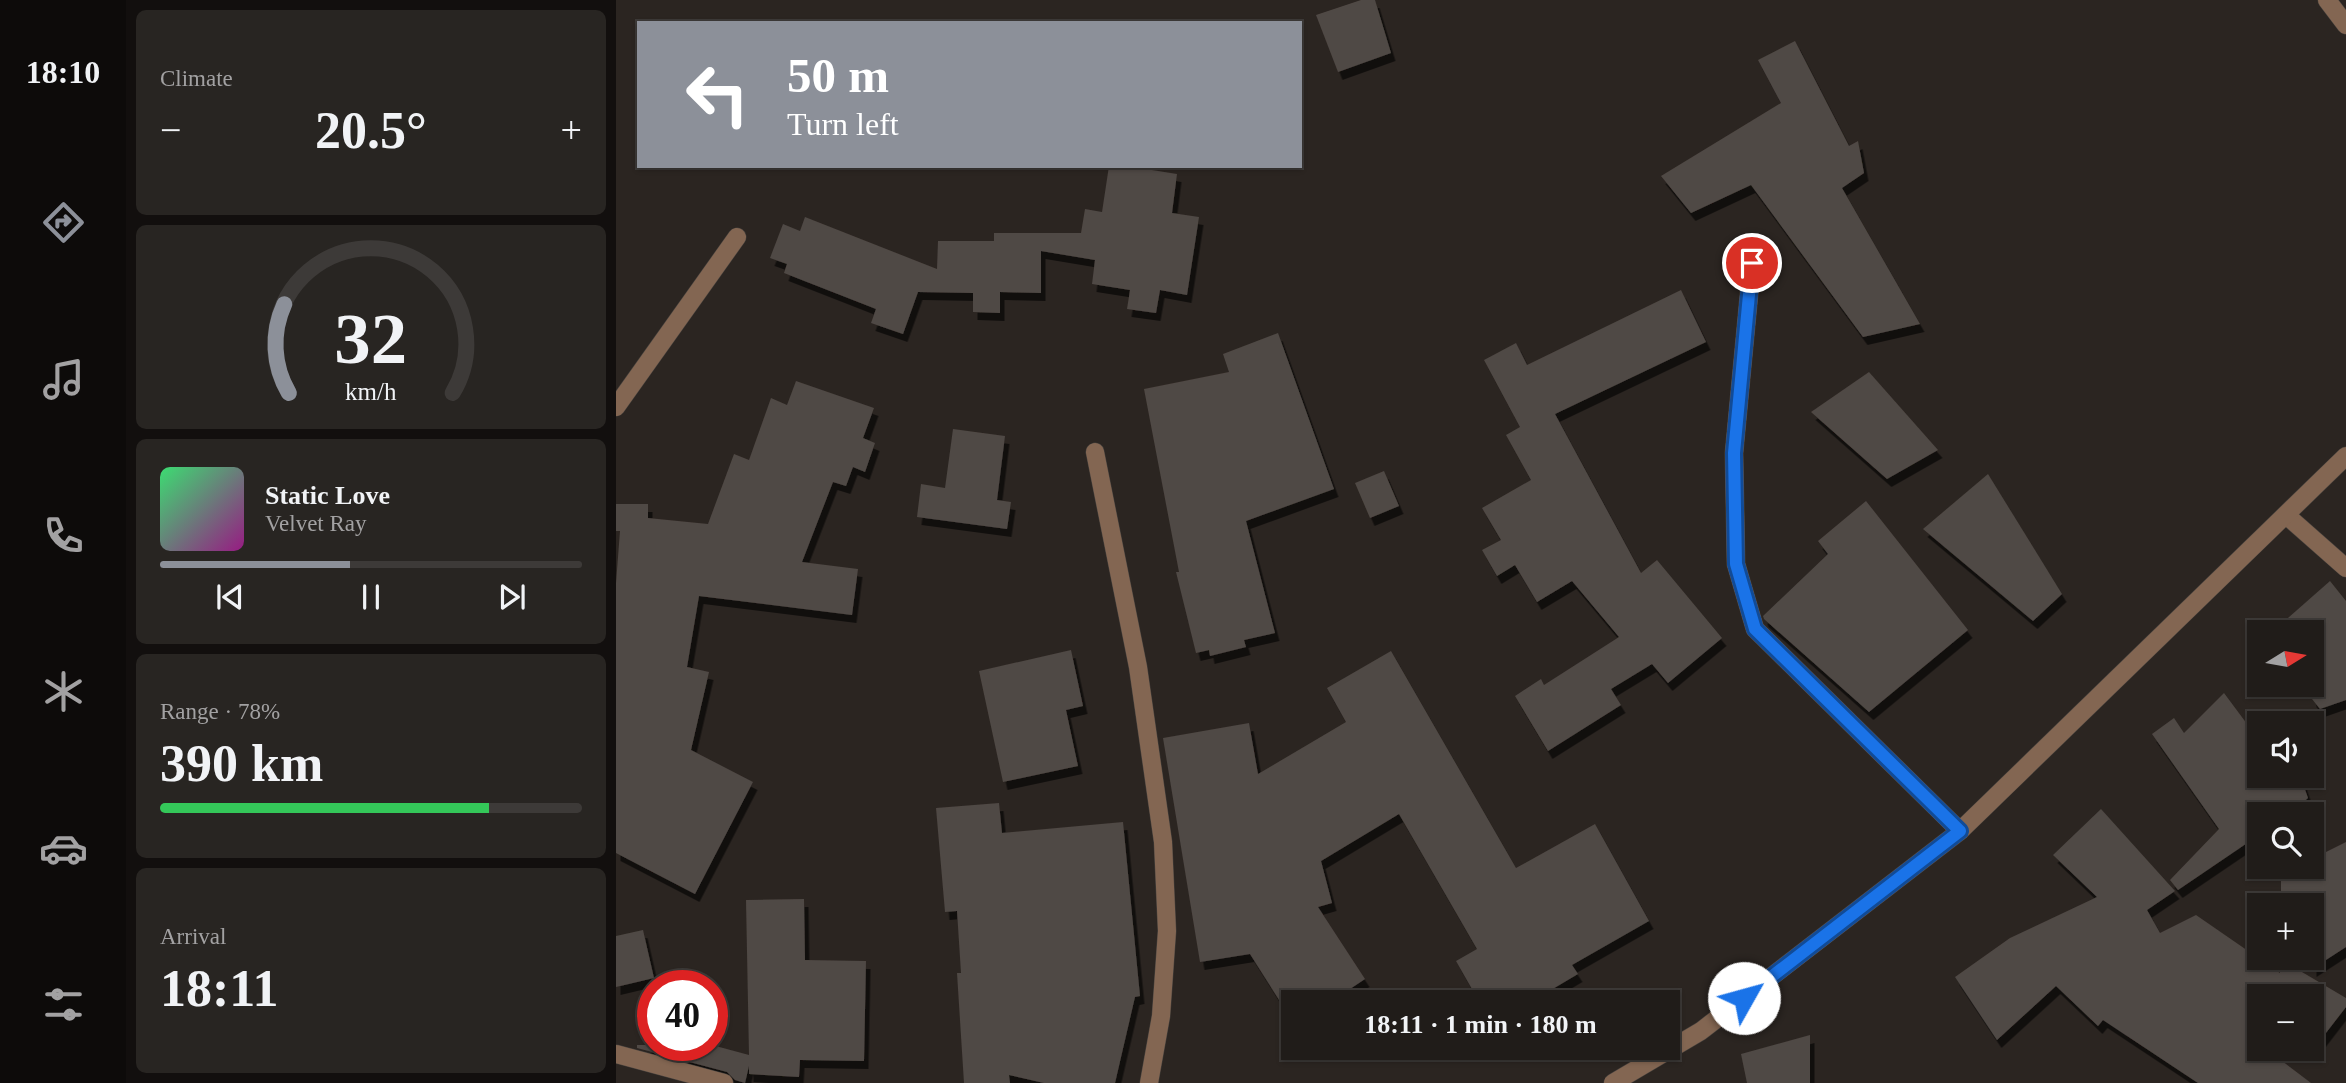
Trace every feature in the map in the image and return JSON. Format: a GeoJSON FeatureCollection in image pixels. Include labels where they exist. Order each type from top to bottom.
{"type":"FeatureCollection","features":[{"type":"Feature","properties":{"kind":"street"},"geometry":{"type":"LineString","coordinates":[[2327,0],[2346,25]]}},
{"type":"Feature","properties":{"kind":"street"},"geometry":{"type":"LineString","coordinates":[[616,407],[737,237]]}},
{"type":"Feature","properties":{"kind":"street"},"geometry":{"type":"LineString","coordinates":[[1752,263],[1734,453],[1736,564],[1755,629],[1960,831]]}},
{"type":"Feature","properties":{"kind":"street"},"geometry":{"type":"LineString","coordinates":[[1095,452],[1138,667],[1163,842],[1166,943],[1161,1016],[1149,1083]]}},
{"type":"Feature","properties":{"kind":"street"},"geometry":{"type":"LineString","coordinates":[[1613,1083],[1701,1031],[1960,831],[2346,456]]}},
{"type":"Feature","properties":{"kind":"street"},"geometry":{"type":"LineString","coordinates":[[2286,515],[2346,568]]}},
{"type":"Feature","properties":{"kind":"street"},"geometry":{"type":"LineString","coordinates":[[616,1054],[724,1083]]}},
{"type":"Feature","properties":{"kind":"building"},"geometry":{"type":"Polygon","coordinates":[[[1361,0],[1375,0],[1391,53],[1338,72],[1316,15],[1361,0]]]}},
{"type":"Feature","properties":{"kind":"building"},"geometry":{"type":"Polygon","coordinates":[[[1795,41],[1849,146],[1858,141],[1864,173],[1842,188],[1920,324],[1863,337],[1751,185],[1691,213],[1661,176],[1781,103],[1758,60],[1795,41]]]}},
{"type":"Feature","properties":{"kind":"building"},"geometry":{"type":"Polygon","coordinates":[[[1109,168],[1140,168],[1177,174],[1172,213],[1199,217],[1187,295],[1160,290],[1156,313],[1127,309],[1130,290],[1092,284],[1095,260],[1041,251],[1041,293],[1000,292],[1000,313],[973,312],[973,293],[918,292],[903,334],[871,323],[876,309],[784,273],[787,264],[770,258],[783,224],[800,231],[805,217],[937,269],[938,241],[994,241],[994,233],[1081,233],[1085,209],[1102,212],[1109,168]]]}},
{"type":"Feature","properties":{"kind":"building"},"geometry":{"type":"Polygon","coordinates":[[[1681,290],[1706,342],[1555,414],[1641,573],[1657,560],[1722,638],[1668,683],[1652,664],[1611,689],[1621,705],[1548,751],[1515,696],[1541,679],[1544,685],[1619,637],[1572,581],[1537,602],[1515,565],[1497,576],[1482,550],[1501,540],[1482,508],[1531,480],[1506,435],[1520,427],[1484,360],[1516,343],[1527,365],[1681,290]]]}},
{"type":"Feature","properties":{"kind":"building"},"geometry":{"type":"Polygon","coordinates":[[[1278,333],[1334,489],[1246,521],[1275,633],[1244,640],[1246,647],[1210,656],[1209,650],[1196,653],[1176,572],[1179,572],[1144,389],[1229,372],[1223,354],[1278,333]]]}},
{"type":"Feature","properties":{"kind":"building"},"geometry":{"type":"Polygon","coordinates":[[[1869,372],[1938,450],[1887,479],[1811,412],[1869,372]]]}},
{"type":"Feature","properties":{"kind":"building"},"geometry":{"type":"Polygon","coordinates":[[[796,381],[874,408],[863,438],[875,443],[865,472],[853,467],[846,486],[833,482],[802,562],[858,569],[852,615],[699,596],[687,667],[709,672],[691,750],[753,782],[695,894],[616,853],[616,583],[620,531],[616,531],[616,504],[648,504],[648,518],[708,524],[734,454],[749,460],[771,398],[787,405],[796,381]]]}},
{"type":"Feature","properties":{"kind":"building"},"geometry":{"type":"Polygon","coordinates":[[[953,429],[1005,436],[997,500],[1011,502],[1007,529],[917,517],[921,484],[945,488],[953,429]]]}},
{"type":"Feature","properties":{"kind":"building"},"geometry":{"type":"Polygon","coordinates":[[[1384,471],[1399,506],[1370,518],[1355,483],[1384,471]]]}},
{"type":"Feature","properties":{"kind":"building"},"geometry":{"type":"Polygon","coordinates":[[[1988,474],[2062,594],[2033,621],[1923,529],[1988,474]]]}},
{"type":"Feature","properties":{"kind":"building"},"geometry":{"type":"Polygon","coordinates":[[[1866,501],[1968,630],[1869,712],[1763,616],[1828,554],[1818,541],[1866,501]]]}},
{"type":"Feature","properties":{"kind":"building"},"geometry":{"type":"Polygon","coordinates":[[[2330,581],[2346,601],[2346,700],[2320,709],[2312,699],[2324,697],[2324,620],[2286,620],[2330,581]]]}},
{"type":"Feature","properties":{"kind":"building"},"geometry":{"type":"Polygon","coordinates":[[[1071,650],[1083,706],[1066,710],[1078,766],[1003,782],[979,671],[1071,650]]]}},
{"type":"Feature","properties":{"kind":"building"},"geometry":{"type":"Polygon","coordinates":[[[1391,651],[1516,868],[1595,824],[1649,921],[1572,965],[1578,974],[1551,990],[1473,990],[1456,961],[1477,949],[1399,814],[1321,861],[1332,903],[1318,907],[1365,979],[1348,990],[1281,990],[1281,1003],[1250,954],[1200,962],[1163,738],[1249,723],[1258,774],[1346,722],[1327,688],[1391,651]]]}},
{"type":"Feature","properties":{"kind":"building"},"geometry":{"type":"Polygon","coordinates":[[[2224,693],[2247,724],[2247,788],[2305,788],[2308,798],[2304,802],[2247,802],[2247,843],[2178,890],[2170,880],[2219,829],[2152,734],[2174,718],[2184,733],[2224,693]]]}},
{"type":"Feature","properties":{"kind":"building"},"geometry":{"type":"Polygon","coordinates":[[[999,803],[1002,833],[1123,822],[1140,996],[1135,997],[1115,1083],[1044,1083],[1009,1075],[1010,1083],[964,1083],[957,973],[961,973],[957,911],[945,912],[936,808],[999,803]]]}},
{"type":"Feature","properties":{"kind":"building"},"geometry":{"type":"Polygon","coordinates":[[[2101,809],[2175,891],[2147,910],[2160,933],[2196,915],[2247,950],[2247,970],[2276,970],[2280,973],[2280,970],[2299,970],[2322,984],[2247,984],[2247,1061],[2282,1061],[2311,1083],[2198,1083],[2103,1020],[2098,1026],[2056,986],[1997,1040],[1955,977],[2010,938],[2097,897],[2053,855],[2101,809]]]}},
{"type":"Feature","properties":{"kind":"building"},"geometry":{"type":"Polygon","coordinates":[[[2346,842],[2346,947],[2324,961],[2324,893],[2281,893],[2281,879],[2324,879],[2324,853],[2346,842]]]}},
{"type":"Feature","properties":{"kind":"building"},"geometry":{"type":"Polygon","coordinates":[[[804,899],[805,960],[866,961],[864,1061],[800,1060],[799,1077],[749,1074],[749,1066],[745,1083],[735,1080],[727,1072],[686,1061],[728,1061],[728,1049],[749,1055],[746,900],[804,899]]]}},
{"type":"Feature","properties":{"kind":"building"},"geometry":{"type":"Polygon","coordinates":[[[643,930],[652,970],[637,970],[637,982],[616,987],[616,936],[643,930]]]}},
{"type":"Feature","properties":{"kind":"building"},"geometry":{"type":"Polygon","coordinates":[[[2324,985],[2346,998],[2346,1007],[2324,1035],[2324,985]]]}},
{"type":"Feature","properties":{"kind":"building"},"geometry":{"type":"Polygon","coordinates":[[[1810,1035],[1810,1083],[1747,1083],[1741,1054],[1810,1035]]]}},
{"type":"Feature","properties":{"kind":"route"},"geometry":{"type":"LineString","coordinates":[[1744,998],[1960,831],[1755,629],[1736,564],[1734,453],[1752,263]]}}]}
